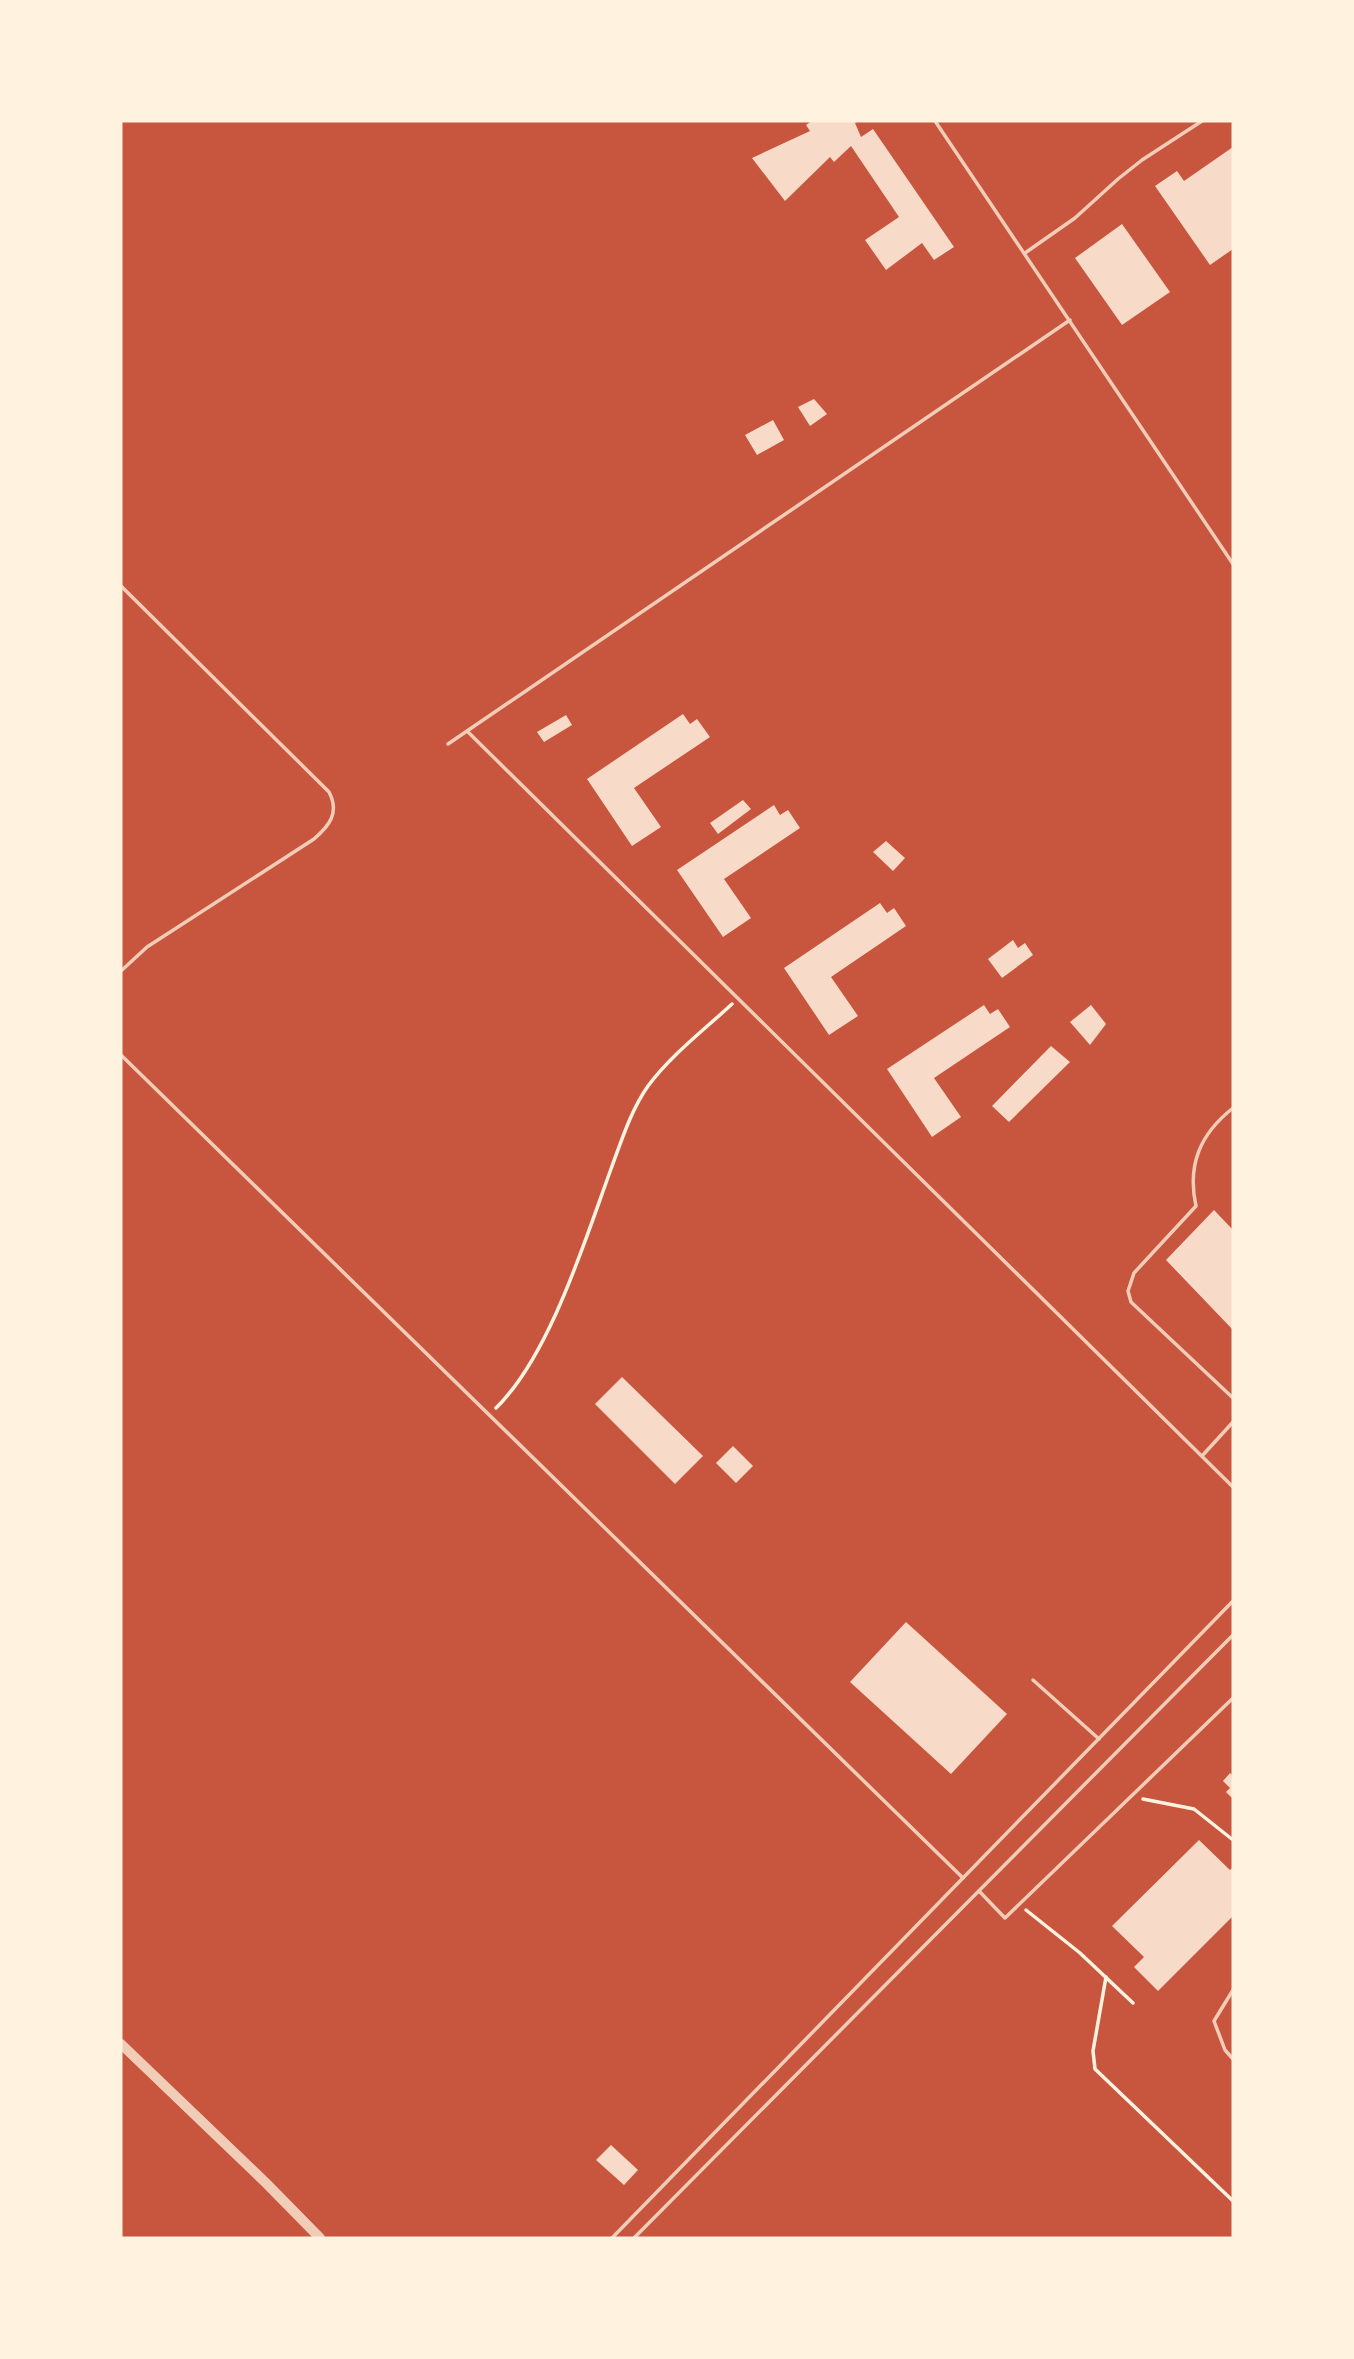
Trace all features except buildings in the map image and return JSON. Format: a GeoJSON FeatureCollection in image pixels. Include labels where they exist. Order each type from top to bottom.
{"type":"FeatureCollection","features":[{"type":"Feature","properties":{"kind":"street"},"geometry":{"type":"LineString","coordinates":[[121,2044],[320,2238]]}},
{"type":"Feature","properties":{"kind":"lane"},"geometry":{"type":"LineString","coordinates":[[935,121],[1233,564]]}},
{"type":"Feature","properties":{"kind":"lane"},"geometry":{"type":"LineString","coordinates":[[1025,253],[1075,218],[1134,166],[1202,121]]}},
{"type":"Feature","properties":{"kind":"lane"},"geometry":{"type":"LineString","coordinates":[[448,744],[1070,320]]}},
{"type":"Feature","properties":{"kind":"lane"},"geometry":{"type":"LineString","coordinates":[[121,586],[329,792],[334,801],[334,813],[329,825],[314,839],[147,947],[121,971]]}},
{"type":"Feature","properties":{"kind":"lane"},"geometry":{"type":"LineString","coordinates":[[467,731],[1233,1487]]}},
{"type":"Feature","properties":{"kind":"lane"},"geometry":{"type":"LineString","coordinates":[[121,1055],[962,1878]]}},
{"type":"Feature","properties":{"kind":"lane"},"geometry":{"type":"LineString","coordinates":[[1233,1108],[1219,1118],[1200,1148],[1194,1166],[1192,1186],[1196,1206],[1134,1273],[1128,1291],[1131,1302],[1233,1398]]}},
{"type":"Feature","properties":{"kind":"lane"},"geometry":{"type":"LineString","coordinates":[[1202,1456],[1233,1422]]}},
{"type":"Feature","properties":{"kind":"lane"},"geometry":{"type":"LineString","coordinates":[[612,2238],[1233,1601]]}},
{"type":"Feature","properties":{"kind":"lane"},"geometry":{"type":"LineString","coordinates":[[634,2238],[1233,1634]]}},
{"type":"Feature","properties":{"kind":"lane"},"geometry":{"type":"LineString","coordinates":[[1033,1680],[1099,1739]]}},
{"type":"Feature","properties":{"kind":"lane"},"geometry":{"type":"LineString","coordinates":[[979,1891],[1005,1918],[1233,1698]]}},
{"type":"Feature","properties":{"kind":"lane"},"geometry":{"type":"LineString","coordinates":[[1233,1990],[1214,2021],[1225,2050],[1233,2059]]}},
{"type":"Feature","properties":{"kind":"path"},"geometry":{"type":"LineString","coordinates":[[489,1415],[508,1397],[554,1317],[626,1130],[647,1087],[678,1053],[739,998]]}},
{"type":"Feature","properties":{"kind":"path"},"geometry":{"type":"LineString","coordinates":[[1131,1797],[1194,1809],[1233,1840]]}},
{"type":"Feature","properties":{"kind":"path"},"geometry":{"type":"LineString","coordinates":[[1019,1905],[1080,1953],[1133,2003]]}},
{"type":"Feature","properties":{"kind":"path"},"geometry":{"type":"LineString","coordinates":[[1105,1977],[1093,2051],[1094,2069],[1233,2201]]}}]}
